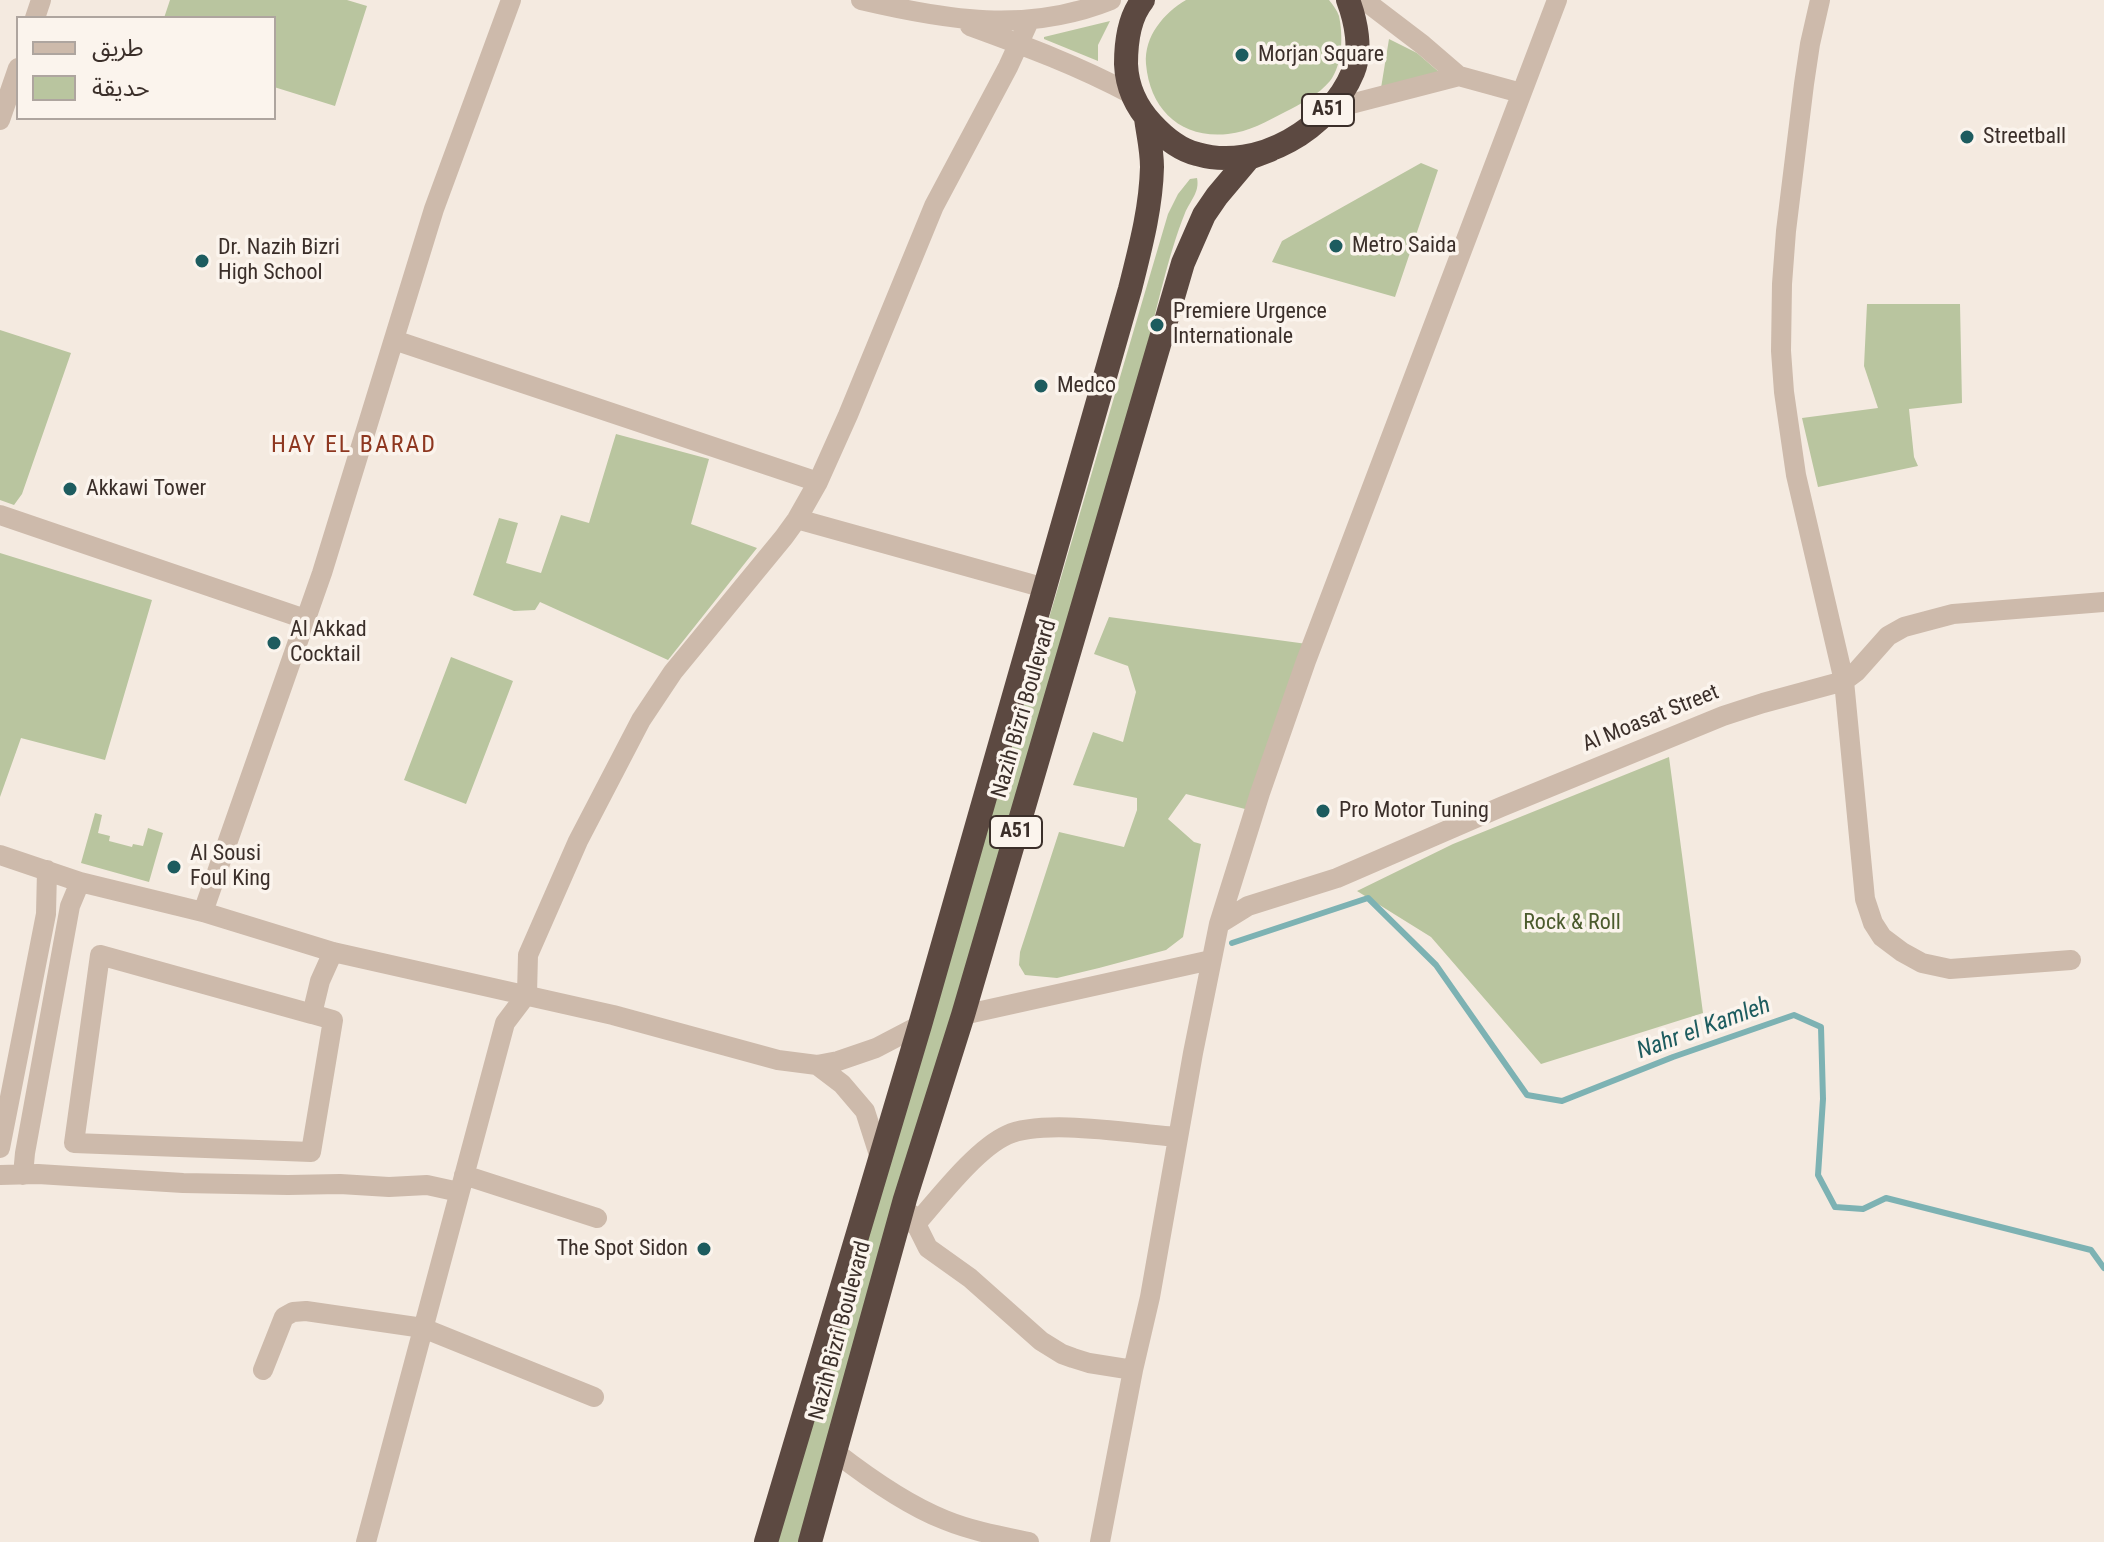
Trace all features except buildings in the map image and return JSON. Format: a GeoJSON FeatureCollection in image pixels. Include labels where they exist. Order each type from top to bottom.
{"type":"FeatureCollection","features":[{"type":"Feature","properties":{"kind":"highway","name":"A51"},"geometry":{"type":"LineString","coordinates":[[1143,0],[1129,28],[1126,76],[1131,94],[1146,118],[1178,146],[1198,155],[1223,157],[1270,150],[1300,135],[1321,119],[1354,70],[1356,28],[1348,0]]}},
{"type":"Feature","properties":{"kind":"highway","name":"Nazih Bizri Boulevard"},"geometry":{"type":"LineString","coordinates":[[766,1542],[881,1161],[1141,248],[1152,166],[1146,118]]}},
{"type":"Feature","properties":{"kind":"highway","name":"Nazih Bizri Boulevard"},"geometry":{"type":"LineString","coordinates":[[810,1542],[905,1199],[963,1015],[1183,263],[1204,215],[1217,196],[1249,158],[1270,150]]}},
{"type":"Feature","properties":{"kind":"street"},"geometry":{"type":"LineString","coordinates":[[203,912],[322,573],[434,209],[511,0]]}},
{"type":"Feature","properties":{"kind":"street"},"geometry":{"type":"LineString","coordinates":[[861,0],[947,18],[1069,63],[1131,94]]}},
{"type":"Feature","properties":{"kind":"street"},"geometry":{"type":"LineString","coordinates":[[947,18],[1029,21],[1111,0]]}},
{"type":"Feature","properties":{"kind":"street"},"geometry":{"type":"LineString","coordinates":[[1364,0],[1459,76],[1521,93]]}},
{"type":"Feature","properties":{"kind":"street"},"geometry":{"type":"LineString","coordinates":[[1100,1542],[1155,1270],[1219,924],[1306,661],[1557,0]]}},
{"type":"Feature","properties":{"kind":"street"},"geometry":{"type":"LineString","coordinates":[[1820,0],[1804,84],[1786,231],[1781,351],[1796,475],[1844,681],[1865,899],[1873,923],[1882,937],[1922,963],[1950,969],[2071,960]]}},
{"type":"Feature","properties":{"kind":"street"},"geometry":{"type":"LineString","coordinates":[[366,1542],[505,1023],[527,994],[528,955],[578,841],[641,720],[673,672],[797,519],[818,482],[934,206],[1020,44],[1029,21]]}},
{"type":"Feature","properties":{"kind":"street"},"geometry":{"type":"LineString","coordinates":[[0,120],[16,74]]}},
{"type":"Feature","properties":{"kind":"street"},"geometry":{"type":"LineString","coordinates":[[1321,119],[1343,106],[1459,76]]}},
{"type":"Feature","properties":{"kind":"street"},"geometry":{"type":"LineString","coordinates":[[394,340],[818,482]]}},
{"type":"Feature","properties":{"kind":"street"},"geometry":{"type":"LineString","coordinates":[[0,515],[305,619]]}},
{"type":"Feature","properties":{"kind":"street"},"geometry":{"type":"LineString","coordinates":[[797,519],[1045,588]]}},
{"type":"Feature","properties":{"kind":"street","name":"Al Moasat Street"},"geometry":{"type":"LineString","coordinates":[[1219,924],[1248,906],[1337,878],[1514,801],[1723,716],[1844,681],[1888,636],[1919,622],[1953,614],[2104,602]]}},
{"type":"Feature","properties":{"kind":"street"},"geometry":{"type":"LineString","coordinates":[[0,855],[80,882],[203,912],[333,952],[527,994],[778,1060],[817,1065],[838,1061],[876,1048],[920,1025]]}},
{"type":"Feature","properties":{"kind":"street"},"geometry":{"type":"LineString","coordinates":[[0,1148],[46,914],[47,870]]}},
{"type":"Feature","properties":{"kind":"street"},"geometry":{"type":"LineString","coordinates":[[23,1175],[70,906],[80,882]]}},
{"type":"Feature","properties":{"kind":"street"},"geometry":{"type":"LineString","coordinates":[[312,1014],[320,981],[333,952]]}},
{"type":"Feature","properties":{"kind":"street"},"geometry":{"type":"LineString","coordinates":[[100,955],[312,1014],[333,1020],[311,1152],[74,1143],[100,955]]}},
{"type":"Feature","properties":{"kind":"street"},"geometry":{"type":"LineString","coordinates":[[963,1015],[1211,960]]}},
{"type":"Feature","properties":{"kind":"street"},"geometry":{"type":"LineString","coordinates":[[817,1065],[842,1084],[865,1111],[881,1161]]}},
{"type":"Feature","properties":{"kind":"street"},"geometry":{"type":"LineString","coordinates":[[915,1225],[976,1157],[1006,1135],[1064,1127],[1178,1137]]}},
{"type":"Feature","properties":{"kind":"street"},"geometry":{"type":"LineString","coordinates":[[0,1175],[38,1174],[183,1183],[389,1187],[462,1184],[597,1218]]}},
{"type":"Feature","properties":{"kind":"street"},"geometry":{"type":"LineString","coordinates":[[905,1199],[928,1248],[970,1278],[1041,1341],[1073,1358],[1133,1370]]}},
{"type":"Feature","properties":{"kind":"street"},"geometry":{"type":"LineString","coordinates":[[263,1370],[284,1317],[293,1312],[317,1312],[423,1328],[594,1397]]}},
{"type":"Feature","properties":{"kind":"street"},"geometry":{"type":"LineString","coordinates":[[835,1452],[875,1480],[943,1519],[971,1530],[1029,1542]]}},
{"type":"Feature","properties":{"kind":"green space"},"geometry":{"type":"Polygon","coordinates":[[[170,0],[347,0],[367,6],[335,106],[276,88],[276,16],[165,16],[170,0]]]}},
{"type":"Feature","properties":{"kind":"green space"},"geometry":{"type":"Polygon","coordinates":[[[1186,0],[1329,0],[1338,14],[1341,32],[1340,58],[1334,74],[1309,99],[1251,129],[1211,134],[1182,126],[1161,108],[1154,95],[1146,54],[1157,26],[1186,0]]]}},
{"type":"Feature","properties":{"kind":"green space"},"geometry":{"type":"Polygon","coordinates":[[[1110,21],[1098,45],[1098,61],[1044,39],[1044,37],[1110,21]]]}},
{"type":"Feature","properties":{"kind":"green space"},"geometry":{"type":"Polygon","coordinates":[[[1389,39],[1417,53],[1439,72],[1381,88],[1389,39]]]}},
{"type":"Feature","properties":{"kind":"green space"},"geometry":{"type":"Polygon","coordinates":[[[1421,163],[1438,170],[1395,297],[1272,262],[1282,241],[1421,163]]]}},
{"type":"Feature","properties":{"kind":"green space"},"geometry":{"type":"Polygon","coordinates":[[[1197,178],[1196,192],[1185,213],[1168,264],[1145,354],[798,1542],[777,1542],[1168,214],[1190,179],[1197,178]]]}},
{"type":"Feature","properties":{"kind":"green space"},"geometry":{"type":"Polygon","coordinates":[[[1867,304],[1960,304],[1962,403],[1909,409],[1914,457],[1918,466],[1818,487],[1802,418],[1878,408],[1864,366],[1867,304]]]}},
{"type":"Feature","properties":{"kind":"green space"},"geometry":{"type":"Polygon","coordinates":[[[0,330],[71,353],[22,494],[14,505],[0,500],[0,330]]]}},
{"type":"Feature","properties":{"kind":"green space"},"geometry":{"type":"Polygon","coordinates":[[[616,434],[709,459],[691,524],[757,548],[668,660],[540,602],[535,610],[514,611],[473,595],[499,518],[518,523],[506,563],[541,573],[561,515],[589,523],[616,434]]]}},
{"type":"Feature","properties":{"kind":"green space"},"geometry":{"type":"Polygon","coordinates":[[[0,553],[152,600],[105,760],[21,738],[0,797],[0,553]]]}},
{"type":"Feature","properties":{"kind":"green space"},"geometry":{"type":"Polygon","coordinates":[[[1109,617],[1307,644],[1249,810],[1186,794],[1168,819],[1194,842],[1201,844],[1183,937],[1166,950],[1099,968],[1057,978],[1025,975],[1019,965],[1020,952],[1059,832],[1124,847],[1137,810],[1137,798],[1073,785],[1093,732],[1123,742],[1136,692],[1128,666],[1094,654],[1109,617]]]}},
{"type":"Feature","properties":{"kind":"green space"},"geometry":{"type":"Polygon","coordinates":[[[451,657],[513,681],[466,804],[404,780],[451,657]]]}},
{"type":"Feature","properties":{"kind":"green space","name":"Rock & Roll"},"geometry":{"type":"Polygon","coordinates":[[[1669,757],[1703,1013],[1541,1064],[1431,937],[1357,891],[1453,844],[1669,757]]]}},
{"type":"Feature","properties":{"kind":"green space"},"geometry":{"type":"Polygon","coordinates":[[[95,813],[102,815],[98,833],[110,836],[109,841],[132,847],[133,844],[143,846],[148,828],[163,833],[149,882],[81,863],[95,813]]]}},
{"type":"Feature","properties":{"kind":"waterway","name":"Nahr el Kamleh"},"geometry":{"type":"LineString","coordinates":[[1232,943],[1368,898],[1436,965],[1527,1095],[1562,1101],[1673,1057],[1794,1015],[1821,1027],[1823,1099],[1818,1175],[1835,1207],[1863,1209],[1886,1198],[2091,1250],[2104,1268]]}},
{"type":"Feature","properties":{"kind":"place","name":"Morjan Square"},"geometry":{"type":"Point","coordinates":[1242,55]}},
{"type":"Feature","properties":{"kind":"place","name":"Streetball"},"geometry":{"type":"Point","coordinates":[1967,137]}},
{"type":"Feature","properties":{"kind":"place","name":"Metro Saida"},"geometry":{"type":"Point","coordinates":[1336,246]}},
{"type":"Feature","properties":{"kind":"place","name":"Dr. Nazih Bizri High School"},"geometry":{"type":"Point","coordinates":[202,261]}},
{"type":"Feature","properties":{"kind":"place","name":"Premiere Urgence Internationale"},"geometry":{"type":"Point","coordinates":[1157,325]}},
{"type":"Feature","properties":{"kind":"place","name":"Medco"},"geometry":{"type":"Point","coordinates":[1041,386]}},
{"type":"Feature","properties":{"kind":"place","name":"Akkawi Tower"},"geometry":{"type":"Point","coordinates":[70,489]}},
{"type":"Feature","properties":{"kind":"place","name":"Al Akkad Cocktail"},"geometry":{"type":"Point","coordinates":[274,643]}},
{"type":"Feature","properties":{"kind":"place","name":"Pro Motor Tuning"},"geometry":{"type":"Point","coordinates":[1323,811]}},
{"type":"Feature","properties":{"kind":"place","name":"Al Sousi Foul King"},"geometry":{"type":"Point","coordinates":[174,867]}},
{"type":"Feature","properties":{"kind":"place","name":"The Spot Sidon"},"geometry":{"type":"Point","coordinates":[704,1249]}},
{"type":"Feature","properties":{"kind":"district","name":"HAY EL BARAD"},"geometry":{"type":"Point","coordinates":[354,446]}}]}
